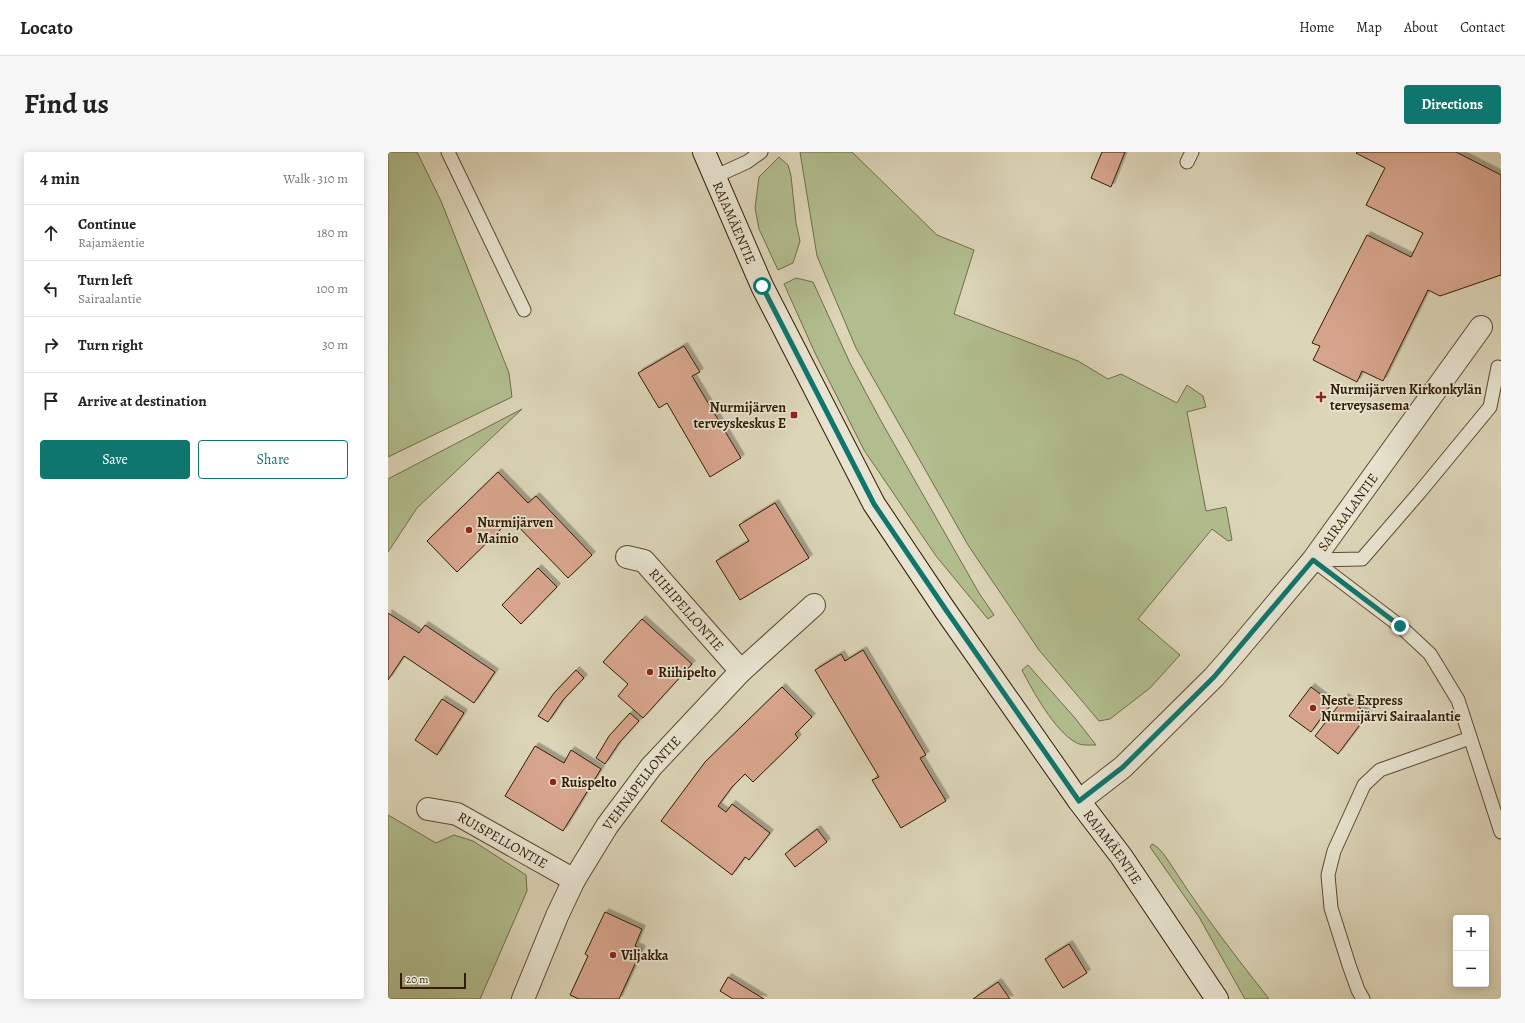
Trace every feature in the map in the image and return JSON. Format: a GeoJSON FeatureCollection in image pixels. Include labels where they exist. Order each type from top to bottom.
{"type":"FeatureCollection","features":[{"type":"Feature","properties":{"kind":"street","name":"RAJAMÄENTIE"},"geometry":{"type":"LineString","coordinates":[[704,152],[762,286],[874,504],[1079,801],[1121,856],[1217,999]]}},
{"type":"Feature","properties":{"kind":"street","name":"SAIRAALANTIE"},"geometry":{"type":"LineString","coordinates":[[1079,801],[1123,767],[1214,677],[1313,560],[1481,327]]}},
{"type":"Feature","properties":{"kind":"street","name":"RIIHIPELLONTIE"},"geometry":{"type":"LineString","coordinates":[[628,558],[644,561],[741,671]]}},
{"type":"Feature","properties":{"kind":"street","name":"VEHNÄPELLONTIE"},"geometry":{"type":"LineString","coordinates":[[523,999],[557,916],[574,880],[607,826],[652,767],[741,671],[814,605]]}},
{"type":"Feature","properties":{"kind":"street","name":"RUISPELLONTIE"},"geometry":{"type":"LineString","coordinates":[[428,809],[457,814],[574,880]]}},
{"type":"Feature","properties":{"kind":"lane"},"geometry":{"type":"LineString","coordinates":[[448,152],[524,310]]}},
{"type":"Feature","properties":{"kind":"lane"},"geometry":{"type":"LineString","coordinates":[[714,177],[747,162],[760,152]]}},
{"type":"Feature","properties":{"kind":"lane"},"geometry":{"type":"LineString","coordinates":[[1313,560],[1362,559],[1419,494],[1490,407],[1498,367]]}},
{"type":"Feature","properties":{"kind":"lane"},"geometry":{"type":"LineString","coordinates":[[1313,560],[1400,626],[1430,654],[1458,700],[1501,832]]}},
{"type":"Feature","properties":{"kind":"lane"},"geometry":{"type":"LineString","coordinates":[[1363,999],[1349,965],[1331,908],[1328,875],[1334,851],[1364,785],[1380,770],[1470,738]]}},
{"type":"Feature","properties":{"kind":"green space"},"geometry":{"type":"Polygon","coordinates":[[[388,152],[417,152],[441,201],[509,373],[512,397],[388,457],[388,152]]]}},
{"type":"Feature","properties":{"kind":"green space"},"geometry":{"type":"Polygon","coordinates":[[[800,152],[852,152],[937,235],[974,250],[954,314],[1078,361],[1108,379],[1121,374],[1177,403],[1187,385],[1203,396],[1206,407],[1187,412],[1206,511],[1226,507],[1232,540],[1228,541],[1212,529],[1138,619],[1180,655],[1150,688],[1110,719],[1099,721],[1039,650],[968,545],[856,348],[817,256],[800,152]]]}},
{"type":"Feature","properties":{"kind":"green space"},"geometry":{"type":"Polygon","coordinates":[[[779,157],[788,165],[791,176],[796,223],[800,241],[793,263],[778,270],[759,229],[755,208],[759,177],[779,157]]]}},
{"type":"Feature","properties":{"kind":"green space"},"geometry":{"type":"Polygon","coordinates":[[[796,278],[813,282],[850,363],[881,421],[979,593],[994,615],[988,619],[936,556],[864,450],[815,353],[784,284],[796,278]]]}},
{"type":"Feature","properties":{"kind":"green space"},"geometry":{"type":"Polygon","coordinates":[[[522,409],[417,508],[388,552],[388,479],[522,409]]]}},
{"type":"Feature","properties":{"kind":"green space"},"geometry":{"type":"Polygon","coordinates":[[[1028,665],[1075,718],[1096,745],[1077,743],[1067,737],[1052,720],[1038,699],[1022,670],[1028,665]]]}},
{"type":"Feature","properties":{"kind":"green space"},"geometry":{"type":"Polygon","coordinates":[[[388,815],[436,843],[454,835],[473,841],[526,875],[527,891],[480,999],[388,999],[388,815]]]}},
{"type":"Feature","properties":{"kind":"green space"},"geometry":{"type":"Polygon","coordinates":[[[1152,844],[1166,857],[1210,922],[1269,999],[1245,999],[1199,917],[1150,847],[1152,844]]]}},
{"type":"Feature","properties":{"kind":"building"},"geometry":{"type":"Polygon","coordinates":[[[1102,152],[1125,152],[1111,187],[1091,178],[1102,152]]]}},
{"type":"Feature","properties":{"kind":"building"},"geometry":{"type":"Polygon","coordinates":[[[1456,152],[1501,175],[1501,275],[1440,296],[1428,290],[1383,381],[1362,371],[1357,382],[1313,360],[1320,346],[1312,343],[1367,235],[1411,257],[1423,233],[1366,205],[1385,168],[1356,153],[1456,152]]]}},
{"type":"Feature","properties":{"kind":"building"},"geometry":{"type":"Polygon","coordinates":[[[684,346],[700,372],[692,376],[741,458],[710,477],[667,403],[659,408],[638,373],[684,346]]]}},
{"type":"Feature","properties":{"kind":"building","name":"Nurmijärven Mainio"},"geometry":{"type":"Polygon","coordinates":[[[498,472],[528,503],[536,496],[592,555],[568,578],[511,519],[457,572],[427,541],[498,472]]]}},
{"type":"Feature","properties":{"kind":"building"},"geometry":{"type":"Polygon","coordinates":[[[775,503],[809,558],[740,600],[716,561],[749,541],[739,525],[775,503]]]}},
{"type":"Feature","properties":{"kind":"building"},"geometry":{"type":"Polygon","coordinates":[[[538,568],[557,587],[521,624],[502,605],[538,568]]]}},
{"type":"Feature","properties":{"kind":"building"},"geometry":{"type":"Polygon","coordinates":[[[388,613],[419,633],[425,625],[495,672],[474,703],[404,656],[388,680],[388,613]]]}},
{"type":"Feature","properties":{"kind":"building","name":"Riihipelto"},"geometry":{"type":"Polygon","coordinates":[[[642,619],[692,664],[643,718],[618,696],[628,684],[603,662],[642,619]]]}},
{"type":"Feature","properties":{"kind":"building"},"geometry":{"type":"Polygon","coordinates":[[[863,650],[926,755],[920,758],[946,801],[901,828],[872,780],[879,777],[815,670],[841,654],[845,661],[863,650]]]}},
{"type":"Feature","properties":{"kind":"building"},"geometry":{"type":"Polygon","coordinates":[[[576,670],[584,678],[563,700],[548,722],[538,716],[554,693],[576,670]]]}},
{"type":"Feature","properties":{"kind":"building"},"geometry":{"type":"Polygon","coordinates":[[[782,687],[812,717],[795,734],[798,738],[753,782],[745,774],[732,787],[718,806],[726,812],[732,804],[770,833],[749,860],[745,857],[732,875],[661,821],[705,762],[782,687]]]}},
{"type":"Feature","properties":{"kind":"building"},"geometry":{"type":"Polygon","coordinates":[[[1311,687],[1332,703],[1311,732],[1289,716],[1311,687]]]}},
{"type":"Feature","properties":{"kind":"building"},"geometry":{"type":"Polygon","coordinates":[[[1345,697],[1368,714],[1338,754],[1315,736],[1345,697]]]}},
{"type":"Feature","properties":{"kind":"building"},"geometry":{"type":"Polygon","coordinates":[[[442,699],[464,713],[437,755],[415,740],[442,699]]]}},
{"type":"Feature","properties":{"kind":"building"},"geometry":{"type":"Polygon","coordinates":[[[630,713],[639,721],[619,743],[605,764],[596,758],[609,736],[630,713]]]}},
{"type":"Feature","properties":{"kind":"building","name":"Ruispelto"},"geometry":{"type":"Polygon","coordinates":[[[535,746],[564,763],[571,750],[601,769],[563,831],[505,796],[535,746]]]}},
{"type":"Feature","properties":{"kind":"building"},"geometry":{"type":"Polygon","coordinates":[[[817,829],[827,842],[795,867],[785,854],[817,829]]]}},
{"type":"Feature","properties":{"kind":"building","name":"Viljakka"},"geometry":{"type":"Polygon","coordinates":[[[605,912],[642,929],[635,946],[642,949],[619,999],[579,999],[570,995],[588,956],[585,954],[605,912]]]}},
{"type":"Feature","properties":{"kind":"building"},"geometry":{"type":"Polygon","coordinates":[[[1069,944],[1087,973],[1063,988],[1045,959],[1069,944]]]}},
{"type":"Feature","properties":{"kind":"building"},"geometry":{"type":"Polygon","coordinates":[[[728,977],[764,999],[733,999],[720,991],[728,977]]]}},
{"type":"Feature","properties":{"kind":"building"},"geometry":{"type":"Polygon","coordinates":[[[998,982],[1010,999],[973,999],[998,982]]]}},
{"type":"Feature","properties":{"kind":"place","name":"Nurmijärven Kirkonkylän terveysasema"},"geometry":{"type":"Point","coordinates":[1321,397]}},
{"type":"Feature","properties":{"kind":"place","name":"Nurmijärven terveyskeskus E"},"geometry":{"type":"Point","coordinates":[794,415]}},
{"type":"Feature","properties":{"kind":"place","name":"Nurmijärven Mainio"},"geometry":{"type":"Point","coordinates":[469,530]}},
{"type":"Feature","properties":{"kind":"place","name":"Riihipelto"},"geometry":{"type":"Point","coordinates":[650,672]}},
{"type":"Feature","properties":{"kind":"place","name":"Neste Express Nurmijärvi Sairaalantie"},"geometry":{"type":"Point","coordinates":[1313,708]}},
{"type":"Feature","properties":{"kind":"place","name":"Ruispelto"},"geometry":{"type":"Point","coordinates":[553,782]}},
{"type":"Feature","properties":{"kind":"place","name":"Viljakka"},"geometry":{"type":"Point","coordinates":[613,955]}},
{"type":"Feature","properties":{"kind":"route"},"geometry":{"type":"LineString","coordinates":[[762,286],[874,504],[1079,801],[1123,767],[1214,677],[1313,560],[1400,626]]}}]}
